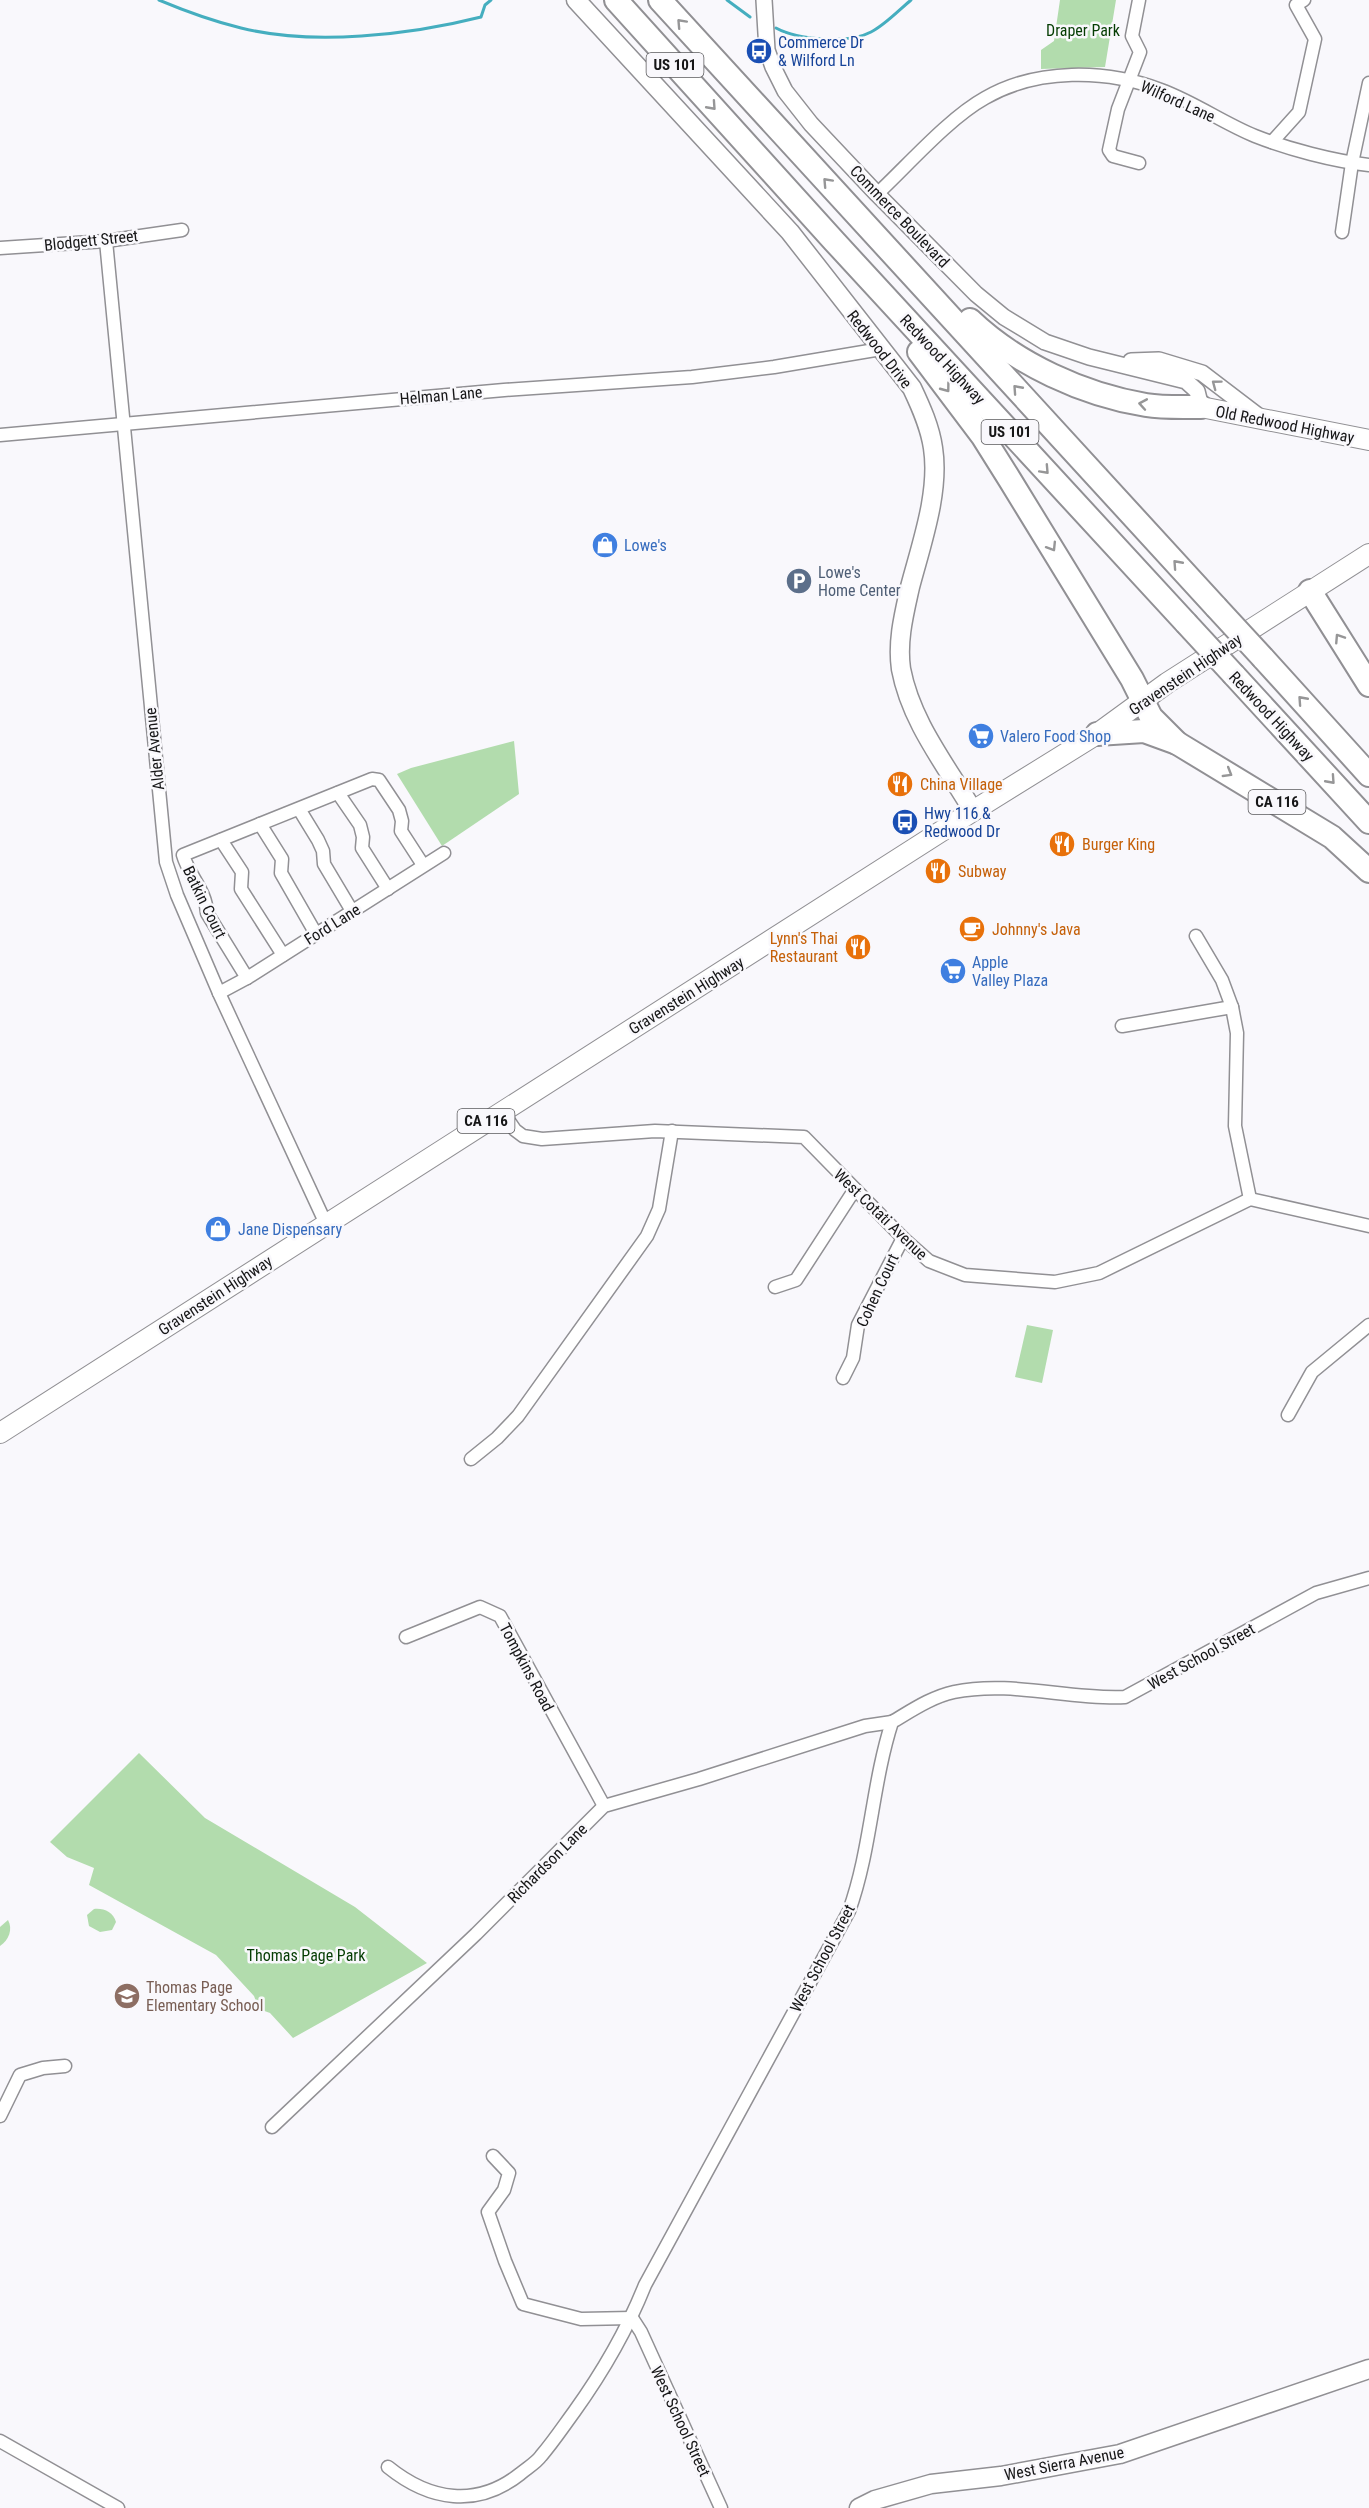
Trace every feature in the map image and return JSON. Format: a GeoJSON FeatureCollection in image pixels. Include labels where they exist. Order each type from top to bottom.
{"type":"FeatureCollection","features":[{"type":"Feature","properties":{"kind":"highway","name":"Redwood Highway"},"geometry":{"type":"LineString","coordinates":[[616,0],[834,241],[1369,822]]}},
{"type":"Feature","properties":{"kind":"highway","name":"Redwood Highway"},"geometry":{"type":"LineString","coordinates":[[660,0],[1369,775]]}},
{"type":"Feature","properties":{"kind":"highway"},"geometry":{"type":"LineString","coordinates":[[867,225],[975,325],[995,341],[1038,367],[1065,380],[1114,398],[1148,406],[1202,407]]}},
{"type":"Feature","properties":{"kind":"highway"},"geometry":{"type":"LineString","coordinates":[[834,241],[983,437],[1132,679],[1150,717],[1177,743]]}},
{"type":"Feature","properties":{"kind":"highway"},"geometry":{"type":"LineString","coordinates":[[1310,591],[1369,685]]}},
{"type":"Feature","properties":{"kind":"highway","name":"CA 116"},"geometry":{"type":"LineString","coordinates":[[1097,735],[1143,731],[1177,743],[1332,837],[1369,871]]}},
{"type":"Feature","properties":{"kind":"main road","name":"Redwood Drive"},"geometry":{"type":"LineString","coordinates":[[576,0],[790,231],[912,388],[928,426],[933,449],[934,472],[929,514],[901,627],[901,667],[911,706],[922,729],[974,811]]}},
{"type":"Feature","properties":{"kind":"main road","name":"Old Redwood Highway"},"geometry":{"type":"LineString","coordinates":[[1202,407],[1364,440]]}},
{"type":"Feature","properties":{"kind":"main road","name":"Gravenstein Highway"},"geometry":{"type":"LineString","coordinates":[[0,1433],[502,1111],[1097,735],[1167,682],[1369,554]]}},
{"type":"Feature","properties":{"kind":"main road","name":"West Sierra Avenue"},"geometry":{"type":"LineString","coordinates":[[859,2508],[875,2500],[931,2484],[1001,2476],[1120,2454],[1369,2369]]}},
{"type":"Feature","properties":{"kind":"street","name":"Commerce Boulevard"},"geometry":{"type":"LineString","coordinates":[[765,0],[767,50],[786,91],[811,124],[976,294],[1004,317],[1045,342],[1086,356],[1186,381],[1197,391],[1202,407]]}},
{"type":"Feature","properties":{"kind":"street"},"geometry":{"type":"LineString","coordinates":[[1139,0],[1132,36],[1140,52],[1118,109],[1109,150],[1113,156],[1139,163]]}},
{"type":"Feature","properties":{"kind":"street"},"geometry":{"type":"LineString","coordinates":[[1272,142],[1299,112],[1316,39],[1296,5],[1304,0]]}},
{"type":"Feature","properties":{"kind":"street","name":"Wilford Lane"},"geometry":{"type":"LineString","coordinates":[[877,194],[960,116],[987,97],[1022,83],[1067,75],[1130,80],[1162,91],[1233,126],[1272,142],[1352,163],[1369,165]]}},
{"type":"Feature","properties":{"kind":"street"},"geometry":{"type":"LineString","coordinates":[[1342,232],[1352,163],[1369,83]]}},
{"type":"Feature","properties":{"kind":"street","name":"Blodgett Street"},"geometry":{"type":"LineString","coordinates":[[0,248],[106,241],[182,230]]}},
{"type":"Feature","properties":{"kind":"street","name":"Alder Avenue"},"geometry":{"type":"LineString","coordinates":[[106,241],[166,862],[177,895],[219,993],[326,1224]]}},
{"type":"Feature","properties":{"kind":"street","name":"Helman Lane"},"geometry":{"type":"LineString","coordinates":[[0,435],[538,387],[692,377],[774,367],[881,348]]}},
{"type":"Feature","properties":{"kind":"street","name":"Commerce Boulevard"},"geometry":{"type":"LineString","coordinates":[[1113,362],[1159,360],[1202,373],[1263,420]]}},
{"type":"Feature","properties":{"kind":"street"},"geometry":{"type":"LineString","coordinates":[[283,955],[241,889],[242,872],[221,840],[372,779],[379,780],[399,810],[402,821],[401,831],[423,865]]}},
{"type":"Feature","properties":{"kind":"street"},"geometry":{"type":"LineString","coordinates":[[338,793],[360,825],[363,837],[362,848],[388,889]]}},
{"type":"Feature","properties":{"kind":"street"},"geometry":{"type":"LineString","coordinates":[[299,808],[323,851],[324,864],[352,911]]}},
{"type":"Feature","properties":{"kind":"street"},"geometry":{"type":"LineString","coordinates":[[260,824],[282,859],[281,873],[316,934]]}},
{"type":"Feature","properties":{"kind":"street","name":"Batkin Court"},"geometry":{"type":"LineString","coordinates":[[221,840],[183,855],[187,868],[201,888],[207,902],[207,913],[248,978]]}},
{"type":"Feature","properties":{"kind":"street","name":"Ford Lane"},"geometry":{"type":"LineString","coordinates":[[219,993],[248,978],[444,853]]}},
{"type":"Feature","properties":{"kind":"street"},"geometry":{"type":"LineString","coordinates":[[1196,936],[1222,980],[1232,1007],[1237,1033],[1235,1126],[1250,1199],[1369,1226]]}},
{"type":"Feature","properties":{"kind":"street"},"geometry":{"type":"LineString","coordinates":[[1122,1026],[1232,1007]]}},
{"type":"Feature","properties":{"kind":"street","name":"West Cotati Avenue"},"geometry":{"type":"LineString","coordinates":[[502,1111],[515,1130],[523,1136],[542,1139],[672,1131],[804,1137],[903,1238],[929,1261],[957,1272],[1055,1282],[1099,1273],[1250,1199]]}},
{"type":"Feature","properties":{"kind":"street"},"geometry":{"type":"LineString","coordinates":[[471,1459],[497,1438],[518,1416],[647,1236],[660,1209],[672,1131]]}},
{"type":"Feature","properties":{"kind":"street"},"geometry":{"type":"LineString","coordinates":[[774,1287],[796,1280],[855,1189]]}},
{"type":"Feature","properties":{"kind":"street","name":"Cohen Court"},"geometry":{"type":"LineString","coordinates":[[843,1378],[853,1358],[858,1325],[903,1238]]}},
{"type":"Feature","properties":{"kind":"street"},"geometry":{"type":"LineString","coordinates":[[1288,1415],[1312,1372],[1369,1325]]}},
{"type":"Feature","properties":{"kind":"street"},"geometry":{"type":"LineString","coordinates":[[0,1427],[42,1407]]}},
{"type":"Feature","properties":{"kind":"street","name":"West School Street"},"geometry":{"type":"LineString","coordinates":[[721,2508],[632,2318],[645,2285],[849,1911],[865,1859],[876,1781],[892,1722],[930,1700],[954,1692],[987,1689],[1039,1691],[1100,1699],[1125,1697],[1316,1593],[1369,1578]]}},
{"type":"Feature","properties":{"kind":"street","name":"Tompkins Road"},"geometry":{"type":"LineString","coordinates":[[406,1637],[480,1607],[500,1616],[604,1806]]}},
{"type":"Feature","properties":{"kind":"street","name":"Richardson Lane"},"geometry":{"type":"LineString","coordinates":[[272,2127],[476,1934],[604,1806],[699,1779],[865,1726],[892,1722]]}},
{"type":"Feature","properties":{"kind":"street"},"geometry":{"type":"LineString","coordinates":[[0,2116],[20,2075],[43,2068],[65,2066]]}},
{"type":"Feature","properties":{"kind":"street"},"geometry":{"type":"LineString","coordinates":[[493,2157],[509,2173],[504,2190],[488,2212],[523,2304],[581,2319],[632,2318]]}},
{"type":"Feature","properties":{"kind":"street"},"geometry":{"type":"LineString","coordinates":[[388,2467],[428,2492],[448,2497],[478,2496],[505,2486],[540,2458],[586,2394],[632,2318]]}},
{"type":"Feature","properties":{"kind":"street"},"geometry":{"type":"LineString","coordinates":[[0,2441],[118,2508]]}},
{"type":"Feature","properties":{"kind":"green space","name":"Draper Park"},"geometry":{"type":"Polygon","coordinates":[[[1060,0],[1116,0],[1105,67],[1041,69],[1041,50],[1054,41],[1060,0]]]}},
{"type":"Feature","properties":{"kind":"green space"},"geometry":{"type":"Polygon","coordinates":[[[514,741],[519,794],[442,846],[397,774],[411,768],[514,741]]]}},
{"type":"Feature","properties":{"kind":"green space"},"geometry":{"type":"Polygon","coordinates":[[[1027,1325],[1053,1330],[1042,1383],[1015,1377],[1027,1325]]]}},
{"type":"Feature","properties":{"kind":"green space","name":"Thomas Page Park"},"geometry":{"type":"Polygon","coordinates":[[[139,1753],[205,1818],[355,1907],[427,1963],[293,2038],[270,2013],[259,2009],[254,1996],[216,1955],[89,1885],[94,1868],[67,1857],[50,1842],[139,1753]]]}},
{"type":"Feature","properties":{"kind":"green space"},"geometry":{"type":"Polygon","coordinates":[[[94,1909],[105,1910],[113,1916],[116,1922],[112,1930],[100,1932],[89,1926],[87,1915],[94,1909]]]}},
{"type":"Feature","properties":{"kind":"green space"},"geometry":{"type":"Polygon","coordinates":[[[8,1920],[9,1934],[0,1946],[0,1927],[8,1920]]]}},
{"type":"Feature","properties":{"kind":"waterway"},"geometry":{"type":"LineString","coordinates":[[159,0],[199,16],[241,28],[269,33],[330,37],[424,29],[481,17],[485,5],[491,0]]}},
{"type":"Feature","properties":{"kind":"waterway"},"geometry":{"type":"LineString","coordinates":[[727,0],[750,17]]}},
{"type":"Feature","properties":{"kind":"waterway"},"geometry":{"type":"LineString","coordinates":[[776,28],[810,38],[837,39],[862,36],[881,25],[911,0]]}},
{"type":"Feature","properties":{"kind":"place","name":"Commerce Dr & Wilford Ln"},"geometry":{"type":"Point","coordinates":[759,51]}},
{"type":"Feature","properties":{"kind":"place","name":"Lowe's"},"geometry":{"type":"Point","coordinates":[605,545]}},
{"type":"Feature","properties":{"kind":"place","name":"Lowe's Home Center"},"geometry":{"type":"Point","coordinates":[799,581]}},
{"type":"Feature","properties":{"kind":"place","name":"Valero Food Shop"},"geometry":{"type":"Point","coordinates":[981,736]}},
{"type":"Feature","properties":{"kind":"place","name":"China Village"},"geometry":{"type":"Point","coordinates":[900,784]}},
{"type":"Feature","properties":{"kind":"place","name":"Hwy 116 & Redwood Dr"},"geometry":{"type":"Point","coordinates":[905,822]}},
{"type":"Feature","properties":{"kind":"place","name":"Burger King"},"geometry":{"type":"Point","coordinates":[1062,844]}},
{"type":"Feature","properties":{"kind":"place","name":"Subway"},"geometry":{"type":"Point","coordinates":[938,871]}},
{"type":"Feature","properties":{"kind":"place","name":"Johnny's Java"},"geometry":{"type":"Point","coordinates":[972,929]}},
{"type":"Feature","properties":{"kind":"place","name":"Lynn's Thai Restaurant"},"geometry":{"type":"Point","coordinates":[858,947]}},
{"type":"Feature","properties":{"kind":"place","name":"Apple Valley Plaza"},"geometry":{"type":"Point","coordinates":[953,971]}},
{"type":"Feature","properties":{"kind":"place","name":"Jane Dispensary"},"geometry":{"type":"Point","coordinates":[218,1229]}},
{"type":"Feature","properties":{"kind":"place","name":"Thomas Page Elementary School"},"geometry":{"type":"Point","coordinates":[127,1996]}}]}
